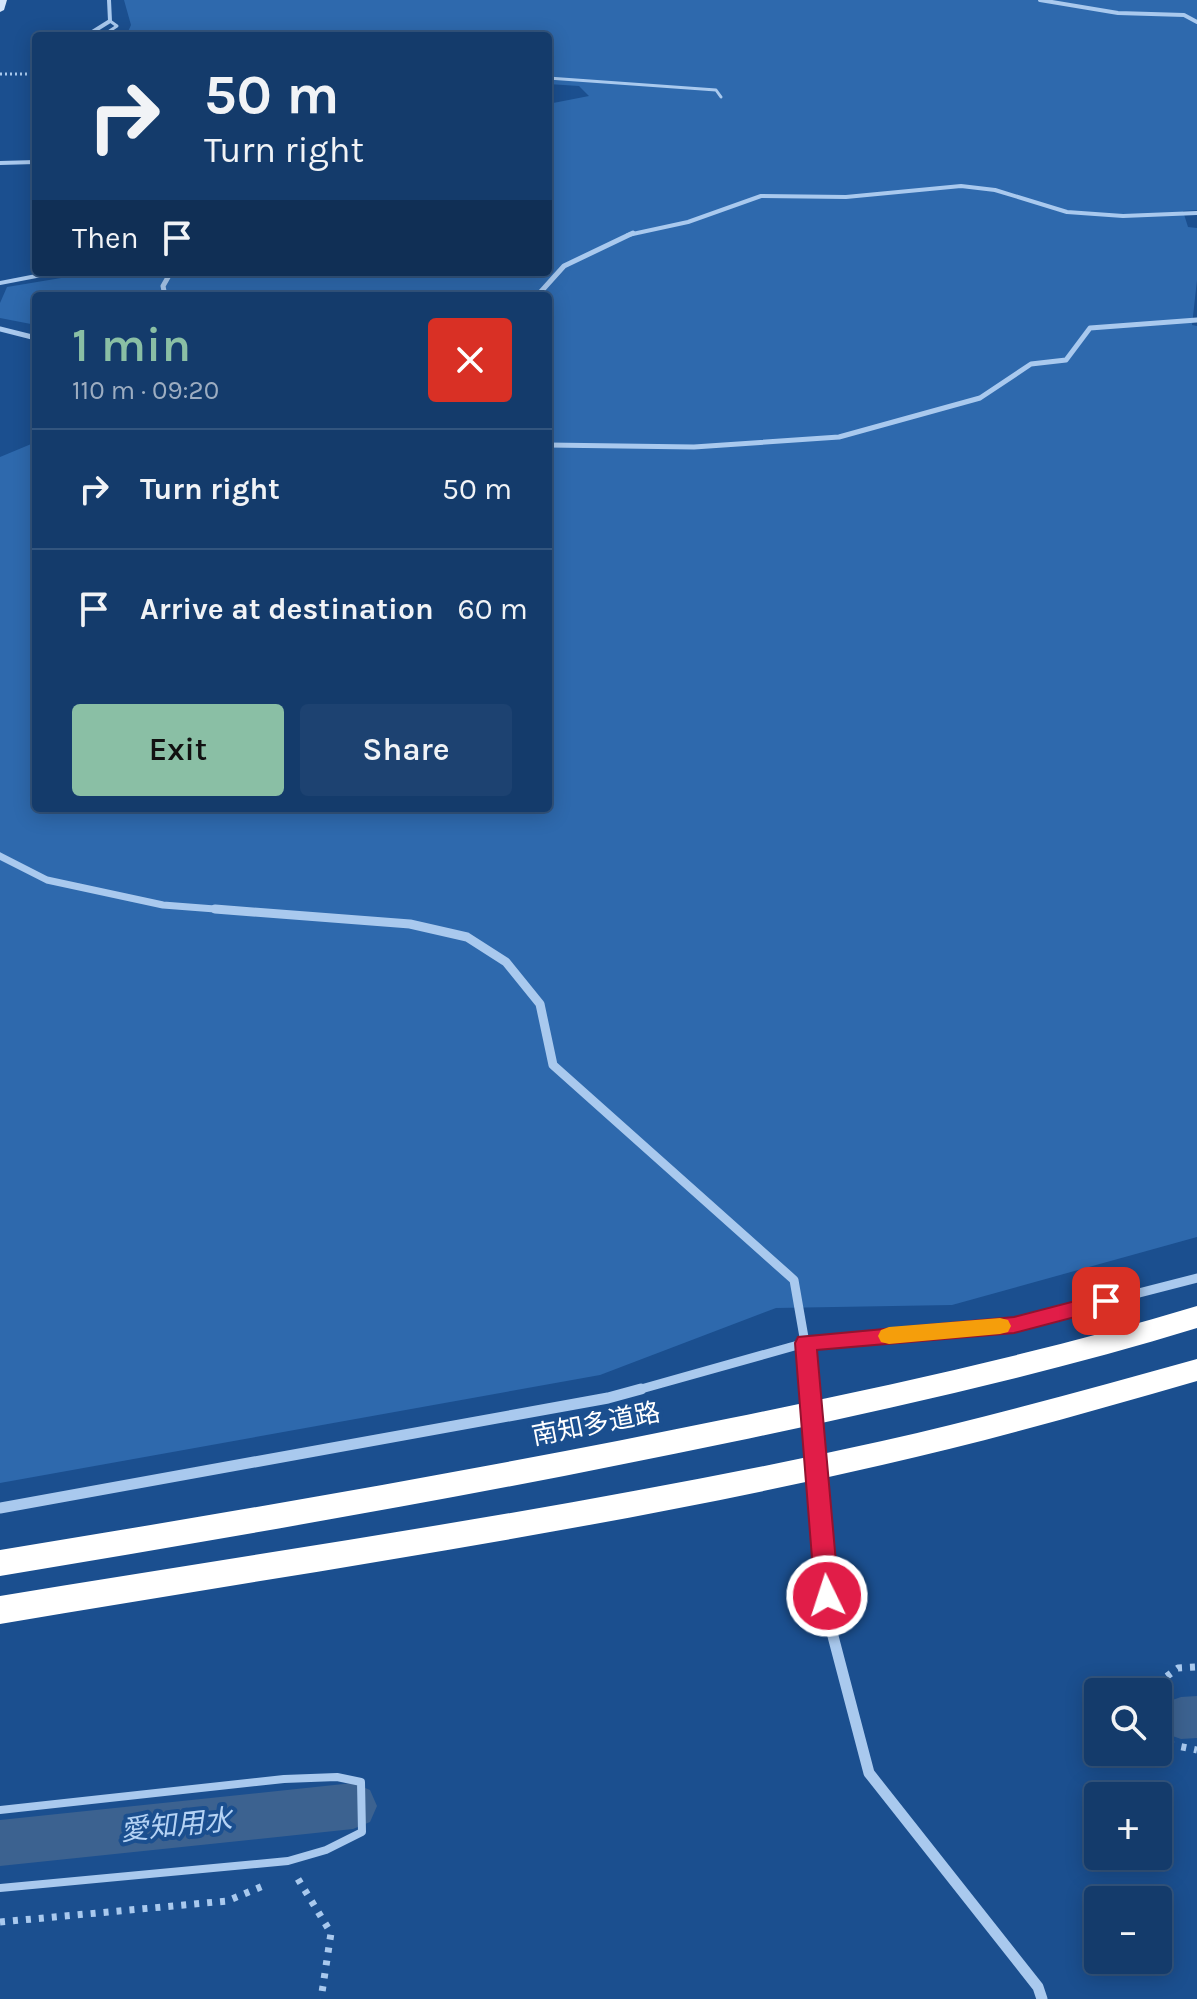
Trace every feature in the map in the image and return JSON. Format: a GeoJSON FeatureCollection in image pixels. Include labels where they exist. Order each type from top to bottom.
{"type":"FeatureCollection","features":[{"type":"Feature","properties":{"kind":"highway","name":"南知多道路"},"geometry":{"type":"LineString","coordinates":[[0,1563],[234,1524],[674,1442],[1020,1366],[1197,1317]]}},
{"type":"Feature","properties":{"kind":"highway"},"geometry":{"type":"LineString","coordinates":[[0,1610],[675,1496],[911,1446],[1041,1414],[1197,1370]]}},
{"type":"Feature","properties":{"kind":"street"},"geometry":{"type":"LineString","coordinates":[[92,32],[110,21],[109,0]]}},
{"type":"Feature","properties":{"kind":"street"},"geometry":{"type":"LineString","coordinates":[[1040,0],[1118,13],[1184,15],[1197,22]]}},
{"type":"Feature","properties":{"kind":"street"},"geometry":{"type":"LineString","coordinates":[[0,163],[32,162]]}},
{"type":"Feature","properties":{"kind":"street"},"geometry":{"type":"LineString","coordinates":[[541,292],[564,266],[602,246],[642,230],[688,222],[761,196],[846,197],[961,186],[995,190],[1067,212],[1123,216],[1197,213]]}},
{"type":"Feature","properties":{"kind":"street"},"geometry":{"type":"LineString","coordinates":[[552,445],[694,447],[839,437],[980,398],[1031,364],[1066,360],[1090,328],[1122,324],[1169,325],[1197,320]]}},
{"type":"Feature","properties":{"kind":"street"},"geometry":{"type":"LineString","coordinates":[[0,329],[32,337]]}},
{"type":"Feature","properties":{"kind":"street"},"geometry":{"type":"LineString","coordinates":[[0,856],[47,880],[163,905],[410,924],[467,937],[506,962],[540,1004],[553,1065],[794,1280],[805,1343],[829,1621],[869,1773],[1038,1987],[1042,1999]]}},
{"type":"Feature","properties":{"kind":"street"},"geometry":{"type":"LineString","coordinates":[[0,1508],[608,1398],[805,1343],[1014,1325],[1197,1278]]}},
{"type":"Feature","properties":{"kind":"lane"},"geometry":{"type":"LineString","coordinates":[[108,32],[117,26],[110,21]]}},
{"type":"Feature","properties":{"kind":"lane"},"geometry":{"type":"LineString","coordinates":[[552,78],[716,90],[721,97]]}},
{"type":"Feature","properties":{"kind":"lane"},"geometry":{"type":"LineString","coordinates":[[0,283],[36,276]]}},
{"type":"Feature","properties":{"kind":"lane"},"geometry":{"type":"LineString","coordinates":[[0,1810],[284,1779],[337,1777],[361,1782],[364,1820],[362,1832],[326,1850],[288,1861],[0,1888]]}},
{"type":"Feature","properties":{"kind":"path"},"geometry":{"type":"LineString","coordinates":[[0,74],[32,74]]}},
{"type":"Feature","properties":{"kind":"path"},"geometry":{"type":"LineString","coordinates":[[1165,1678],[1178,1668],[1197,1667]]}},
{"type":"Feature","properties":{"kind":"path"},"geometry":{"type":"LineString","coordinates":[[1172,1745],[1197,1750]]}},
{"type":"Feature","properties":{"kind":"path"},"geometry":{"type":"LineString","coordinates":[[0,1922],[227,1901],[295,1874],[331,1933],[321,1999]]}},
{"type":"Feature","properties":{"kind":"shaded area"},"geometry":{"type":"Polygon","coordinates":[[[124,0],[1197,0],[1197,210],[1183,211],[1188,227],[1197,228],[1197,280],[1192,325],[1197,326],[1197,1237],[952,1305],[776,1308],[600,1375],[0,1483],[0,457],[32,444],[32,812],[552,812],[552,292],[32,292],[32,324],[0,318],[0,303],[7,287],[73,276],[552,276],[552,103],[589,96],[579,86],[552,84],[552,32],[128,32],[131,25],[124,0]]]}},
{"type":"Feature","properties":{"kind":"waterway","name":"愛知用水"},"geometry":{"type":"LineString","coordinates":[[1181,1718],[1197,1717]]}},
{"type":"Feature","properties":{"kind":"waterway","name":"愛知用水"},"geometry":{"type":"LineString","coordinates":[[0,1843],[353,1806]]}},
{"type":"Feature","properties":{"kind":"slow traffic"},"geometry":{"type":"LineString","coordinates":[[889,1336],[1000,1326]]}},
{"type":"Feature","properties":{"kind":"route"},"geometry":{"type":"LineString","coordinates":[[827,1596],[805,1343],[1014,1325],[1106,1301]]}}]}
